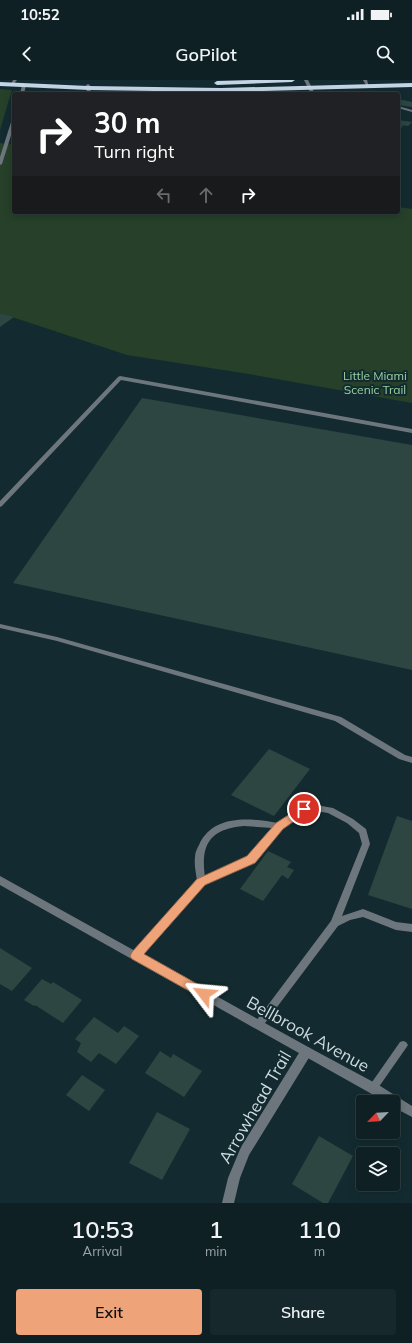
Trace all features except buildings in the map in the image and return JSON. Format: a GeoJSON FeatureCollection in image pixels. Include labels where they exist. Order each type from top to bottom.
{"type":"FeatureCollection","features":[{"type":"Feature","properties":{"kind":"highway"},"geometry":{"type":"LineString","coordinates":[[212,83],[292,80]]}},
{"type":"Feature","properties":{"kind":"highway"},"geometry":{"type":"LineString","coordinates":[[0,84],[14,82],[24,85],[221,90],[412,85]]}},
{"type":"Feature","properties":{"kind":"highway"},"geometry":{"type":"LineString","coordinates":[[88,86],[204,83]]}},
{"type":"Feature","properties":{"kind":"street"},"geometry":{"type":"LineString","coordinates":[[22,92],[24,85]]}},
{"type":"Feature","properties":{"kind":"street"},"geometry":{"type":"LineString","coordinates":[[0,164],[12,125]]}},
{"type":"Feature","properties":{"kind":"street","name":"Bellbrook Avenue"},"geometry":{"type":"LineString","coordinates":[[0,880],[373,1088],[412,1112]]}},
{"type":"Feature","properties":{"kind":"street","name":"Arrowhead Trail"},"geometry":{"type":"LineString","coordinates":[[228,1203],[234,1178],[245,1151],[306,1052]]}},
{"type":"Feature","properties":{"kind":"lane"},"geometry":{"type":"LineString","coordinates":[[306,80],[312,92]]}},
{"type":"Feature","properties":{"kind":"lane"},"geometry":{"type":"LineString","coordinates":[[365,80],[368,86]]}},
{"type":"Feature","properties":{"kind":"lane"},"geometry":{"type":"LineString","coordinates":[[88,86],[89,92]]}},
{"type":"Feature","properties":{"kind":"lane"},"geometry":{"type":"LineString","coordinates":[[400,108],[412,111]]}},
{"type":"Feature","properties":{"kind":"lane"},"geometry":{"type":"LineString","coordinates":[[0,505],[120,378],[412,431]]}},
{"type":"Feature","properties":{"kind":"lane"},"geometry":{"type":"LineString","coordinates":[[0,626],[57,639],[338,719],[402,757],[412,760]]}},
{"type":"Feature","properties":{"kind":"lane"},"geometry":{"type":"LineString","coordinates":[[136,956],[201,882],[251,860],[279,826],[304,809],[316,808],[330,810],[350,820],[363,831],[366,844],[335,923],[258,1024]]}},
{"type":"Feature","properties":{"kind":"lane"},"geometry":{"type":"LineString","coordinates":[[201,882],[199,853],[205,840],[216,830],[237,822],[256,822],[279,826]]}},
{"type":"Feature","properties":{"kind":"lane"},"geometry":{"type":"LineString","coordinates":[[335,923],[348,917],[363,913],[396,926],[412,928]]}},
{"type":"Feature","properties":{"kind":"lane"},"geometry":{"type":"LineString","coordinates":[[373,1088],[403,1045]]}},
{"type":"Feature","properties":{"kind":"green space"},"geometry":{"type":"Polygon","coordinates":[[[0,89],[12,90],[0,130],[0,89]]]}},
{"type":"Feature","properties":{"kind":"green space","name":"Little Miami Scenic Trail"},"geometry":{"type":"Polygon","coordinates":[[[0,143],[12,145],[12,214],[400,214],[400,207],[412,209],[412,403],[249,374],[127,355],[0,313],[0,143]]]}},
{"type":"Feature","properties":{"kind":"route"},"geometry":{"type":"LineString","coordinates":[[204,994],[136,956],[201,882],[251,860],[279,826],[304,809]]}}]}
